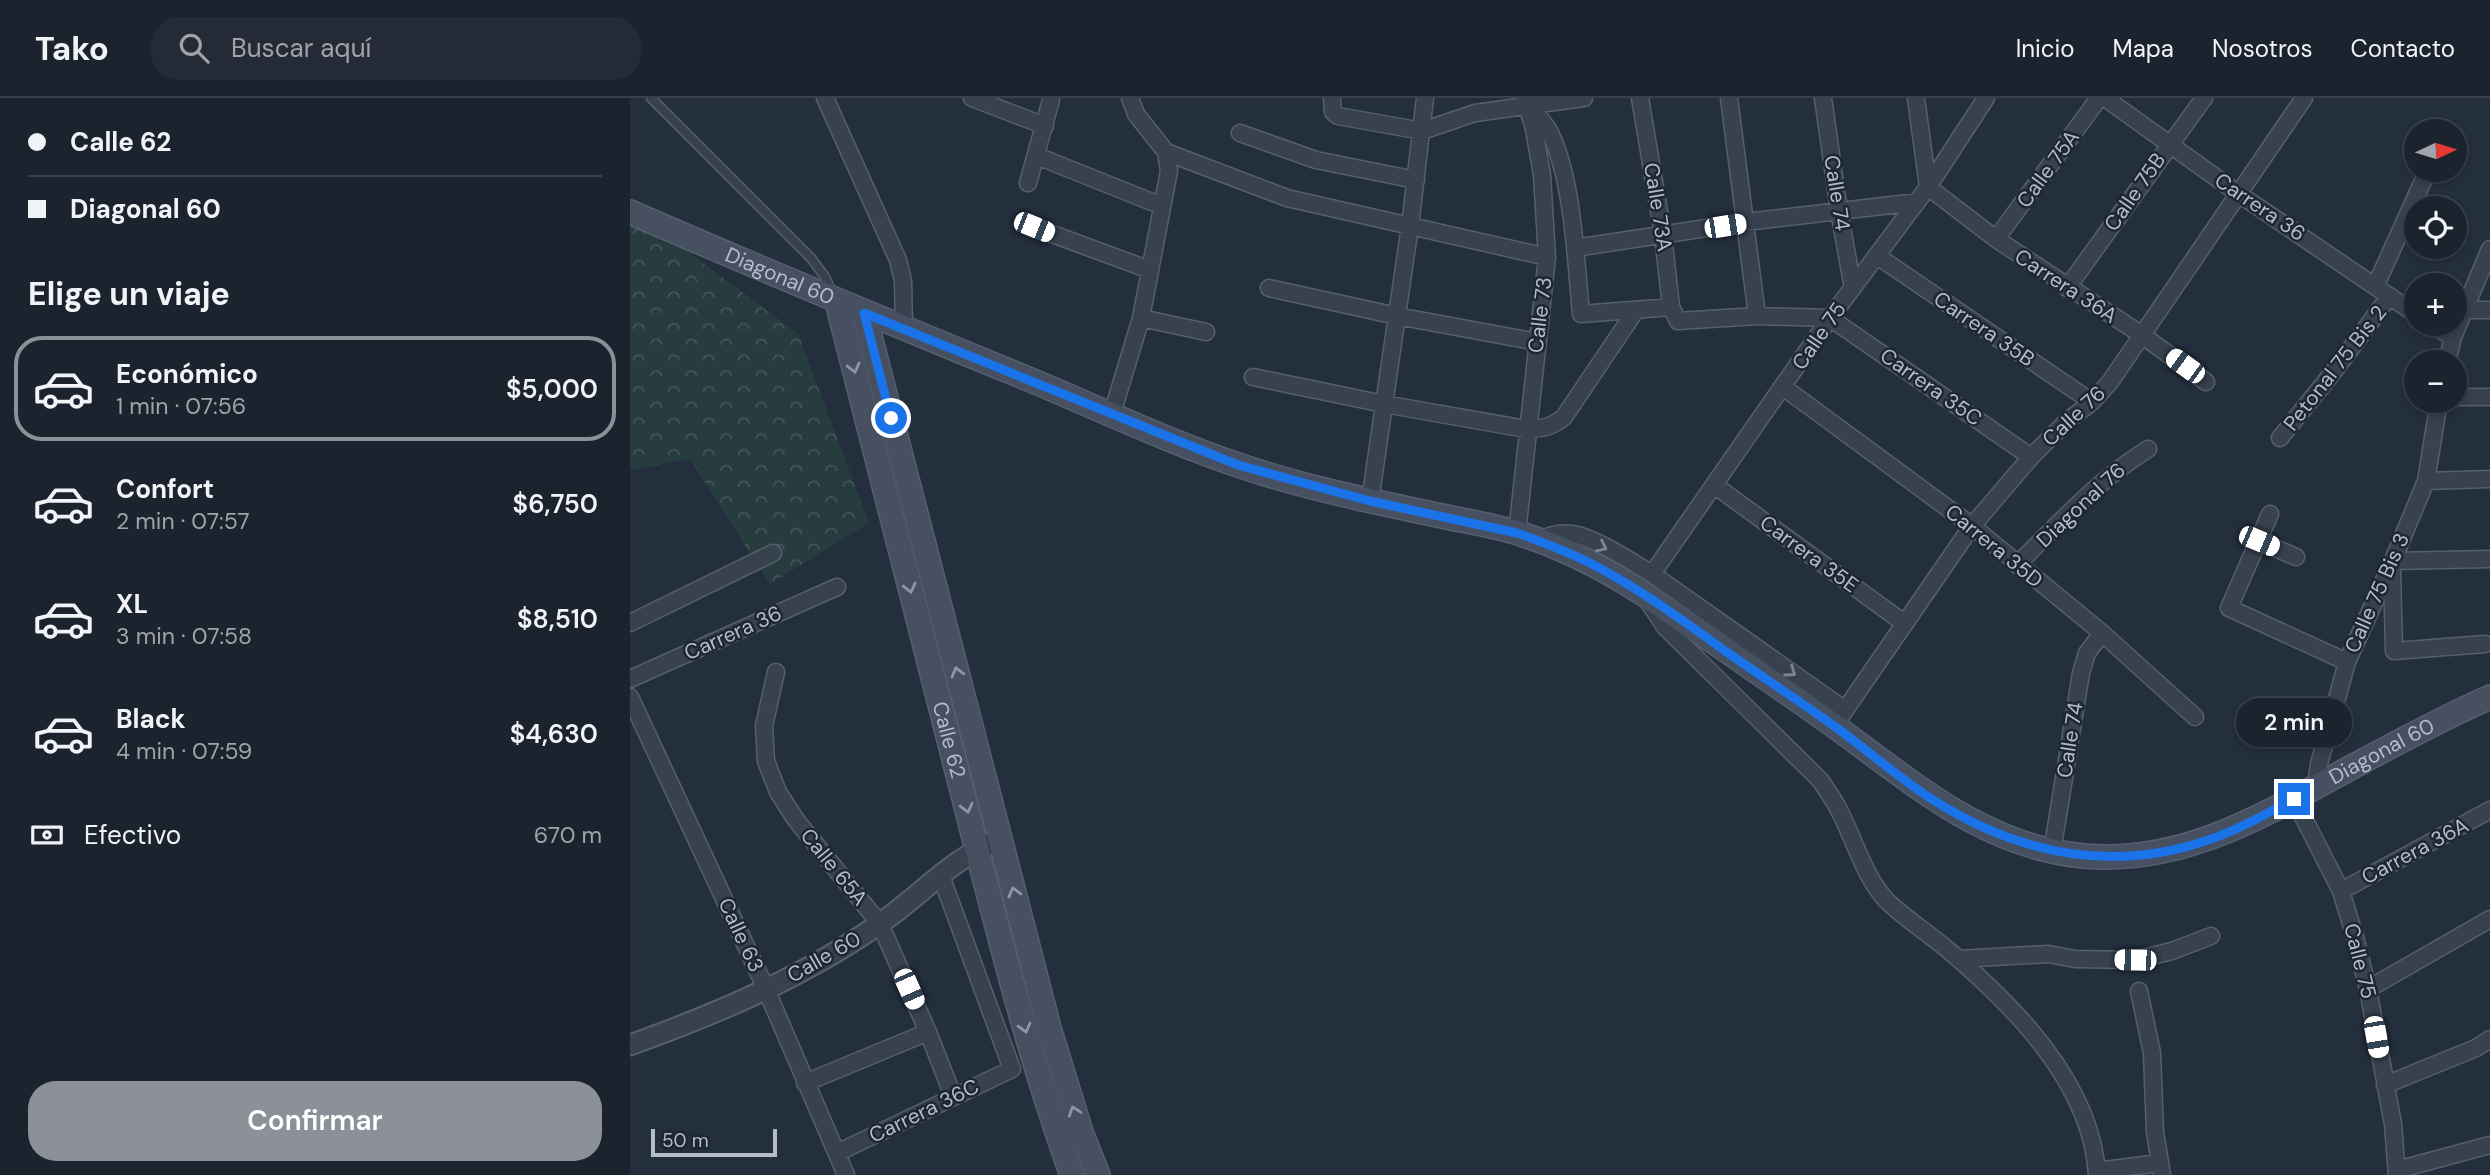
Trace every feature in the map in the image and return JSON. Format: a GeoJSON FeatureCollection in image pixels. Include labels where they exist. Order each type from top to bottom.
{"type":"FeatureCollection","features":[{"type":"Feature","properties":{"kind":"main road","name":"Diagonal 60"},"geometry":{"type":"LineString","coordinates":[[630,212],[837,302],[1238,465],[1370,501],[1527,537],[1648,584],[1840,718],[1928,797],[1958,815],[2013,841],[2052,852],[2087,857],[2129,856],[2169,851],[2228,832],[2388,747],[2490,697]]}},
{"type":"Feature","properties":{"kind":"main road","name":"Calle 62"},"geometry":{"type":"LineString","coordinates":[[837,302],[977,848],[1041,1085],[1072,1175]]}},
{"type":"Feature","properties":{"kind":"main road","name":"Calle 62"},"geometry":{"type":"LineString","coordinates":[[864,313],[1063,1078],[1098,1175]]}},
{"type":"Feature","properties":{"kind":"street"},"geometry":{"type":"LineString","coordinates":[[825,98],[898,260],[904,292],[904,328]]}},
{"type":"Feature","properties":{"kind":"street"},"geometry":{"type":"LineString","coordinates":[[972,98],[1045,126]]}},
{"type":"Feature","properties":{"kind":"street"},"geometry":{"type":"LineString","coordinates":[[1112,414],[1141,318],[1169,171],[1166,152],[1136,114],[1130,98]]}},
{"type":"Feature","properties":{"kind":"street"},"geometry":{"type":"LineString","coordinates":[[1332,98],[1333,111],[1338,116],[1422,131],[1475,113],[1526,102],[1584,98]]}},
{"type":"Feature","properties":{"kind":"street"},"geometry":{"type":"LineString","coordinates":[[1370,501],[1410,226],[1425,98]]}},
{"type":"Feature","properties":{"kind":"street","name":"Calle 73A"},"geometry":{"type":"LineString","coordinates":[[1640,98],[1673,312]]}},
{"type":"Feature","properties":{"kind":"street"},"geometry":{"type":"LineString","coordinates":[[1729,98],[1757,316]]}},
{"type":"Feature","properties":{"kind":"street","name":"Calle 74"},"geometry":{"type":"LineString","coordinates":[[1823,98],[1853,288]]}},
{"type":"Feature","properties":{"kind":"street"},"geometry":{"type":"LineString","coordinates":[[1916,98],[1928,187]]}},
{"type":"Feature","properties":{"kind":"street","name":"Calle 75"},"geometry":{"type":"LineString","coordinates":[[1648,584],[1830,318],[1928,187],[1986,98]]}},
{"type":"Feature","properties":{"kind":"street","name":"Calle 75A"},"geometry":{"type":"LineString","coordinates":[[1996,239],[2099,98]]}},
{"type":"Feature","properties":{"kind":"street","name":"Carrera 36"},"geometry":{"type":"LineString","coordinates":[[2105,98],[2239,194],[2404,306]]}},
{"type":"Feature","properties":{"kind":"street","name":"Calle 75B"},"geometry":{"type":"LineString","coordinates":[[2067,288],[2204,98]]}},
{"type":"Feature","properties":{"kind":"street","name":"Calle 76"},"geometry":{"type":"LineString","coordinates":[[1840,718],[1972,526],[2031,457],[2067,421],[2092,402],[2110,382],[2304,98]]}},
{"type":"Feature","properties":{"kind":"street"},"geometry":{"type":"LineString","coordinates":[[1028,183],[1051,100]]}},
{"type":"Feature","properties":{"kind":"street"},"geometry":{"type":"LineString","coordinates":[[1526,102],[1552,135],[1558,153],[1575,248],[1581,314],[1636,310],[1673,312],[1678,321],[1757,316],[1830,318]]}},
{"type":"Feature","properties":{"kind":"street","name":"Calle 73"},"geometry":{"type":"LineString","coordinates":[[1526,102],[1542,175],[1547,257],[1527,429],[1527,537]]}},
{"type":"Feature","properties":{"kind":"street"},"geometry":{"type":"LineString","coordinates":[[1240,133],[1316,160],[1416,180]]}},
{"type":"Feature","properties":{"kind":"street"},"geometry":{"type":"LineString","coordinates":[[1166,152],[1287,198],[1547,257]]}},
{"type":"Feature","properties":{"kind":"street"},"geometry":{"type":"LineString","coordinates":[[1037,156],[1162,206]]}},
{"type":"Feature","properties":{"kind":"street"},"geometry":{"type":"LineString","coordinates":[[2376,285],[2423,182]]}},
{"type":"Feature","properties":{"kind":"street","name":"Carrera 36A"},"geometry":{"type":"LineString","coordinates":[[1928,187],[1996,239],[2142,335],[2206,382]]}},
{"type":"Feature","properties":{"kind":"street"},"geometry":{"type":"LineString","coordinates":[[1575,248],[1746,222],[1917,202]]}},
{"type":"Feature","properties":{"kind":"street"},"geometry":{"type":"LineString","coordinates":[[1026,225],[1150,271]]}},
{"type":"Feature","properties":{"kind":"street"},"geometry":{"type":"LineString","coordinates":[[2467,305],[2490,249]]}},
{"type":"Feature","properties":{"kind":"street","name":"Carrera 35B"},"geometry":{"type":"LineString","coordinates":[[1877,256],[2092,402]]}},
{"type":"Feature","properties":{"kind":"street"},"geometry":{"type":"LineString","coordinates":[[1269,288],[1397,316],[1537,342]]}},
{"type":"Feature","properties":{"kind":"street","name":"Petonal 75 Bis 2"},"geometry":{"type":"LineString","coordinates":[[2280,438],[2389,297]]}},
{"type":"Feature","properties":{"kind":"street"},"geometry":{"type":"LineString","coordinates":[[1253,377],[1384,404],[1527,429],[1555,425],[1564,417],[1636,310]]}},
{"type":"Feature","properties":{"kind":"street"},"geometry":{"type":"LineString","coordinates":[[2467,310],[2490,310]]}},
{"type":"Feature","properties":{"kind":"street"},"geometry":{"type":"LineString","coordinates":[[1141,318],[1206,332]]}},
{"type":"Feature","properties":{"kind":"street","name":"Carrera 35C"},"geometry":{"type":"LineString","coordinates":[[1830,318],[2031,457]]}},
{"type":"Feature","properties":{"kind":"street"},"geometry":{"type":"LineString","coordinates":[[2450,350],[2453,337]]}},
{"type":"Feature","properties":{"kind":"street","name":"Carrera 35D"},"geometry":{"type":"LineString","coordinates":[[1783,387],[1972,526],[2102,633],[2196,717]]}},
{"type":"Feature","properties":{"kind":"street"},"geometry":{"type":"LineString","coordinates":[[2467,397],[2490,397]]}},
{"type":"Feature","properties":{"kind":"street","name":"Calle 75 Bis 3"},"geometry":{"type":"LineString","coordinates":[[2316,787],[2319,764],[2347,662],[2426,481],[2437,413]]}},
{"type":"Feature","properties":{"kind":"street","name":"Diagonal 76"},"geometry":{"type":"LineString","coordinates":[[2017,565],[2079,503],[2124,464],[2147,449]]}},
{"type":"Feature","properties":{"kind":"street"},"geometry":{"type":"LineString","coordinates":[[2426,481],[2490,479]]}},
{"type":"Feature","properties":{"kind":"street","name":"Carrera 35E"},"geometry":{"type":"LineString","coordinates":[[1714,485],[1904,623]]}},
{"type":"Feature","properties":{"kind":"street"},"geometry":{"type":"LineString","coordinates":[[2270,514],[2229,608],[2347,662]]}},
{"type":"Feature","properties":{"kind":"street"},"geometry":{"type":"LineString","coordinates":[[2259,541],[2296,557]]}},
{"type":"Feature","properties":{"kind":"street"},"geometry":{"type":"LineString","coordinates":[[630,622],[773,553]]}},
{"type":"Feature","properties":{"kind":"street"},"geometry":{"type":"LineString","coordinates":[[2485,644],[2394,651],[2392,563],[2490,559]]}},
{"type":"Feature","properties":{"kind":"street"},"geometry":{"type":"LineString","coordinates":[[1648,584],[1665,627],[1821,781],[1839,809],[1869,874],[1887,901],[1958,959],[2028,1025],[2063,1076],[2080,1108],[2091,1141],[2097,1173],[2161,1169],[2155,1132],[2152,1053],[2139,991]]}},
{"type":"Feature","properties":{"kind":"street","name":"Carrera 36"},"geometry":{"type":"LineString","coordinates":[[630,679],[836,587]]}},
{"type":"Feature","properties":{"kind":"street","name":"Calle 74"},"geometry":{"type":"LineString","coordinates":[[2052,852],[2081,673],[2087,653],[2102,633]]}},
{"type":"Feature","properties":{"kind":"street","name":"Calle 65A"},"geometry":{"type":"LineString","coordinates":[[776,672],[764,726],[766,761],[778,792],[796,820],[880,924],[953,1096]]}},
{"type":"Feature","properties":{"kind":"street","name":"Calle 63"},"geometry":{"type":"LineString","coordinates":[[630,697],[766,989],[846,1175]]}},
{"type":"Feature","properties":{"kind":"street","name":"Calle 75"},"geometry":{"type":"LineString","coordinates":[[2294,799],[2341,891],[2355,937],[2368,989],[2393,1124],[2397,1173]]}},
{"type":"Feature","properties":{"kind":"street","name":"Carrera 36A"},"geometry":{"type":"LineString","coordinates":[[2341,891],[2490,810]]}},
{"type":"Feature","properties":{"kind":"street","name":"Calle 60"},"geometry":{"type":"LineString","coordinates":[[630,1045],[766,989],[817,964],[880,924],[956,861],[977,848],[1000,839]]}},
{"type":"Feature","properties":{"kind":"street","name":"Carrera 36C"},"geometry":{"type":"LineString","coordinates":[[837,1153],[1012,1069],[940,876]]}},
{"type":"Feature","properties":{"kind":"street"},"geometry":{"type":"LineString","coordinates":[[2368,989],[2490,919]]}},
{"type":"Feature","properties":{"kind":"street"},"geometry":{"type":"LineString","coordinates":[[1958,959],[2048,954],[2075,959],[2135,960],[2172,951],[2211,936]]}},
{"type":"Feature","properties":{"kind":"street"},"geometry":{"type":"LineString","coordinates":[[805,1083],[928,1032]]}},
{"type":"Feature","properties":{"kind":"street"},"geometry":{"type":"LineString","coordinates":[[2385,1085],[2486,1044]]}},
{"type":"Feature","properties":{"kind":"street"},"geometry":{"type":"LineString","coordinates":[[2397,1173],[2490,1144]]}},
{"type":"Feature","properties":{"kind":"lane"},"geometry":{"type":"LineString","coordinates":[[650,98],[811,257],[825,277],[837,302]]}},
{"type":"Feature","properties":{"kind":"green space"},"geometry":{"type":"Polygon","coordinates":[[[630,208],[798,334],[869,523],[770,584],[690,459],[630,470],[630,208]]]}},
{"type":"Feature","properties":{"kind":"route"},"geometry":{"type":"LineString","coordinates":[[891,418],[864,313],[1238,465],[1370,501],[1538,540],[1584,560],[1644,594],[1834,726],[1928,797],[1986,830],[2052,852],[2087,857],[2169,851],[2207,841],[2249,824],[2294,799]]}}]}
